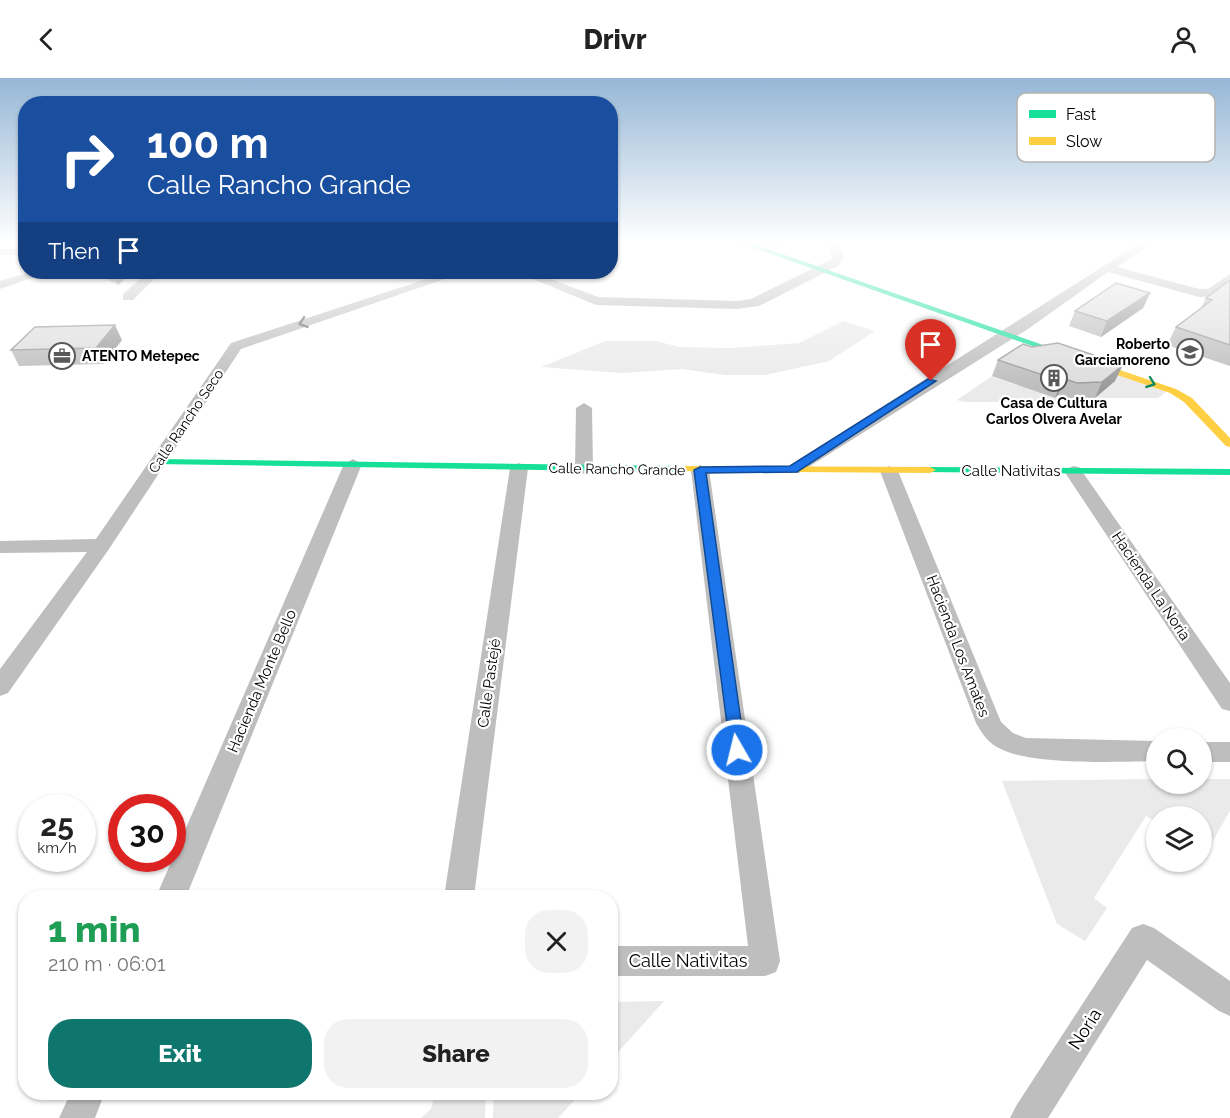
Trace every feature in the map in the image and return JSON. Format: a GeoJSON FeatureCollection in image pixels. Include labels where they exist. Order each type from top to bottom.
{"type":"FeatureCollection","features":[{"type":"Feature","properties":{"kind":"street"},"geometry":{"type":"LineString","coordinates":[[128,297],[136,290]]}},
{"type":"Feature","properties":{"kind":"street","name":"Calle Rancho Seco"},"geometry":{"type":"LineString","coordinates":[[0,687],[159,462],[236,346],[406,290]]}},
{"type":"Feature","properties":{"kind":"street"},"geometry":{"type":"LineString","coordinates":[[567,290],[596,301],[736,305],[754,303],[781,290]]}},
{"type":"Feature","properties":{"kind":"street"},"geometry":{"type":"LineString","coordinates":[[881,290],[1173,391],[1188,400],[1230,444]]}},
{"type":"Feature","properties":{"kind":"street"},"geometry":{"type":"LineString","coordinates":[[914,290],[1180,378]]}},
{"type":"Feature","properties":{"kind":"street"},"geometry":{"type":"LineString","coordinates":[[793,469],[1023,326],[1076,290]]}},
{"type":"Feature","properties":{"kind":"street"},"geometry":{"type":"LineString","coordinates":[[1183,290],[1199,294],[1211,293],[1215,290]]}},
{"type":"Feature","properties":{"kind":"street"},"geometry":{"type":"LineString","coordinates":[[584,408],[584,469]]}},
{"type":"Feature","properties":{"kind":"street","name":"Calle Rancho Grande"},"geometry":{"type":"LineString","coordinates":[[159,462],[584,469],[793,469]]}},
{"type":"Feature","properties":{"kind":"street","name":"Hacienda Monte Bello"},"geometry":{"type":"LineString","coordinates":[[174,890],[353,464]]}},
{"type":"Feature","properties":{"kind":"street","name":"Calle Pastejé"},"geometry":{"type":"LineString","coordinates":[[460,890],[519,468]]}},
{"type":"Feature","properties":{"kind":"street","name":"Calle Nativitas"},"geometry":{"type":"LineString","coordinates":[[793,469],[1230,472]]}},
{"type":"Feature","properties":{"kind":"street","name":"Calle Nativitas"},"geometry":{"type":"LineString","coordinates":[[618,961],[765,961],[700,470]]}},
{"type":"Feature","properties":{"kind":"street","name":"Hacienda Los Amates"},"geometry":{"type":"LineString","coordinates":[[889,471],[988,723],[997,736],[1008,743],[1026,748],[1146,751]]}},
{"type":"Feature","properties":{"kind":"street","name":"Hacienda La Noria"},"geometry":{"type":"LineString","coordinates":[[1072,471],[1230,702]]}},
{"type":"Feature","properties":{"kind":"street"},"geometry":{"type":"LineString","coordinates":[[0,548],[102,544]]}},
{"type":"Feature","properties":{"kind":"street"},"geometry":{"type":"LineString","coordinates":[[1212,752],[1230,752]]}},
{"type":"Feature","properties":{"kind":"street","name":"Noria"},"geometry":{"type":"LineString","coordinates":[[1028,1118],[1143,939],[1230,999]]}},
{"type":"Feature","properties":{"kind":"street"},"geometry":{"type":"LineString","coordinates":[[77,1118],[85,1100]]}},
{"type":"Feature","properties":{"kind":"shaded area"},"geometry":{"type":"Polygon","coordinates":[[[843,321],[875,331],[829,361],[765,375],[725,375],[682,369],[621,373],[541,367],[605,341],[656,341],[679,347],[729,348],[799,343],[843,321]]]}},
{"type":"Feature","properties":{"kind":"shaded area"},"geometry":{"type":"Polygon","coordinates":[[[1090,365],[1166,392],[1158,398],[1095,398],[1116,380],[1100,375],[1090,365]]]}},
{"type":"Feature","properties":{"kind":"shaded area"},"geometry":{"type":"Polygon","coordinates":[[[992,376],[1066,402],[964,402],[957,400],[992,376]]]}},
{"type":"Feature","properties":{"kind":"shaded area"},"geometry":{"type":"Polygon","coordinates":[[[1146,779],[1146,794],[1212,794],[1212,779],[1230,779],[1230,811],[1212,842],[1212,806],[1146,806],[1146,816],[1094,898],[1107,908],[1085,941],[1057,924],[1002,781],[1146,779]]]}},
{"type":"Feature","properties":{"kind":"shaded area"},"geometry":{"type":"Polygon","coordinates":[[[664,1001],[618,1052],[618,1002],[664,1001]]]}},
{"type":"Feature","properties":{"kind":"shaded area"},"geometry":{"type":"Polygon","coordinates":[[[433,1100],[486,1100],[485,1118],[421,1118],[431,1109],[433,1100]]]}},
{"type":"Feature","properties":{"kind":"shaded area"},"geometry":{"type":"Polygon","coordinates":[[[494,1100],[575,1100],[558,1118],[493,1118],[494,1100]]]}},
{"type":"Feature","properties":{"kind":"building"},"geometry":{"type":"Polygon","coordinates":[[[1106,290],[1138,290],[1150,293],[1107,321],[1075,311],[1106,290]]]}},
{"type":"Feature","properties":{"kind":"building"},"geometry":{"type":"Polygon","coordinates":[[[1217,290],[1230,290],[1230,345],[1176,327],[1212,300],[1206,298],[1217,290]]]}},
{"type":"Feature","properties":{"kind":"building"},"geometry":{"type":"Polygon","coordinates":[[[115,325],[96,348],[11,350],[35,327],[115,325]]]}},
{"type":"Feature","properties":{"kind":"building"},"geometry":{"type":"Polygon","coordinates":[[[1058,343],[1123,365],[1102,382],[1077,383],[1065,379],[1061,381],[998,360],[1023,344],[1032,347],[1058,343]]]}},
{"type":"Feature","properties":{"kind":"traffic: fast"},"geometry":{"type":"LineString","coordinates":[[877,290],[1061,353]]}},
{"type":"Feature","properties":{"kind":"traffic: fast"},"geometry":{"type":"LineString","coordinates":[[159,462],[680,469]]}},
{"type":"Feature","properties":{"kind":"traffic: fast"},"geometry":{"type":"LineString","coordinates":[[930,470],[1230,472]]}},
{"type":"Feature","properties":{"kind":"traffic: slow"},"geometry":{"type":"LineString","coordinates":[[1061,353],[1173,391],[1188,400],[1230,444]]}},
{"type":"Feature","properties":{"kind":"traffic: slow"},"geometry":{"type":"LineString","coordinates":[[680,469],[930,470]]}},
{"type":"Feature","properties":{"kind":"place","name":"Roberto Garciamoreno"},"geometry":{"type":"Point","coordinates":[1190,352]}},
{"type":"Feature","properties":{"kind":"place","name":"ATENTO Metepec"},"geometry":{"type":"Point","coordinates":[62,356]}},
{"type":"Feature","properties":{"kind":"place","name":"Casa de Cultura Carlos Olvera Avelar"},"geometry":{"type":"Point","coordinates":[1054,378]}},
{"type":"Feature","properties":{"kind":"route"},"geometry":{"type":"LineString","coordinates":[[737,750],[700,470],[793,469],[931,381]]}}]}
